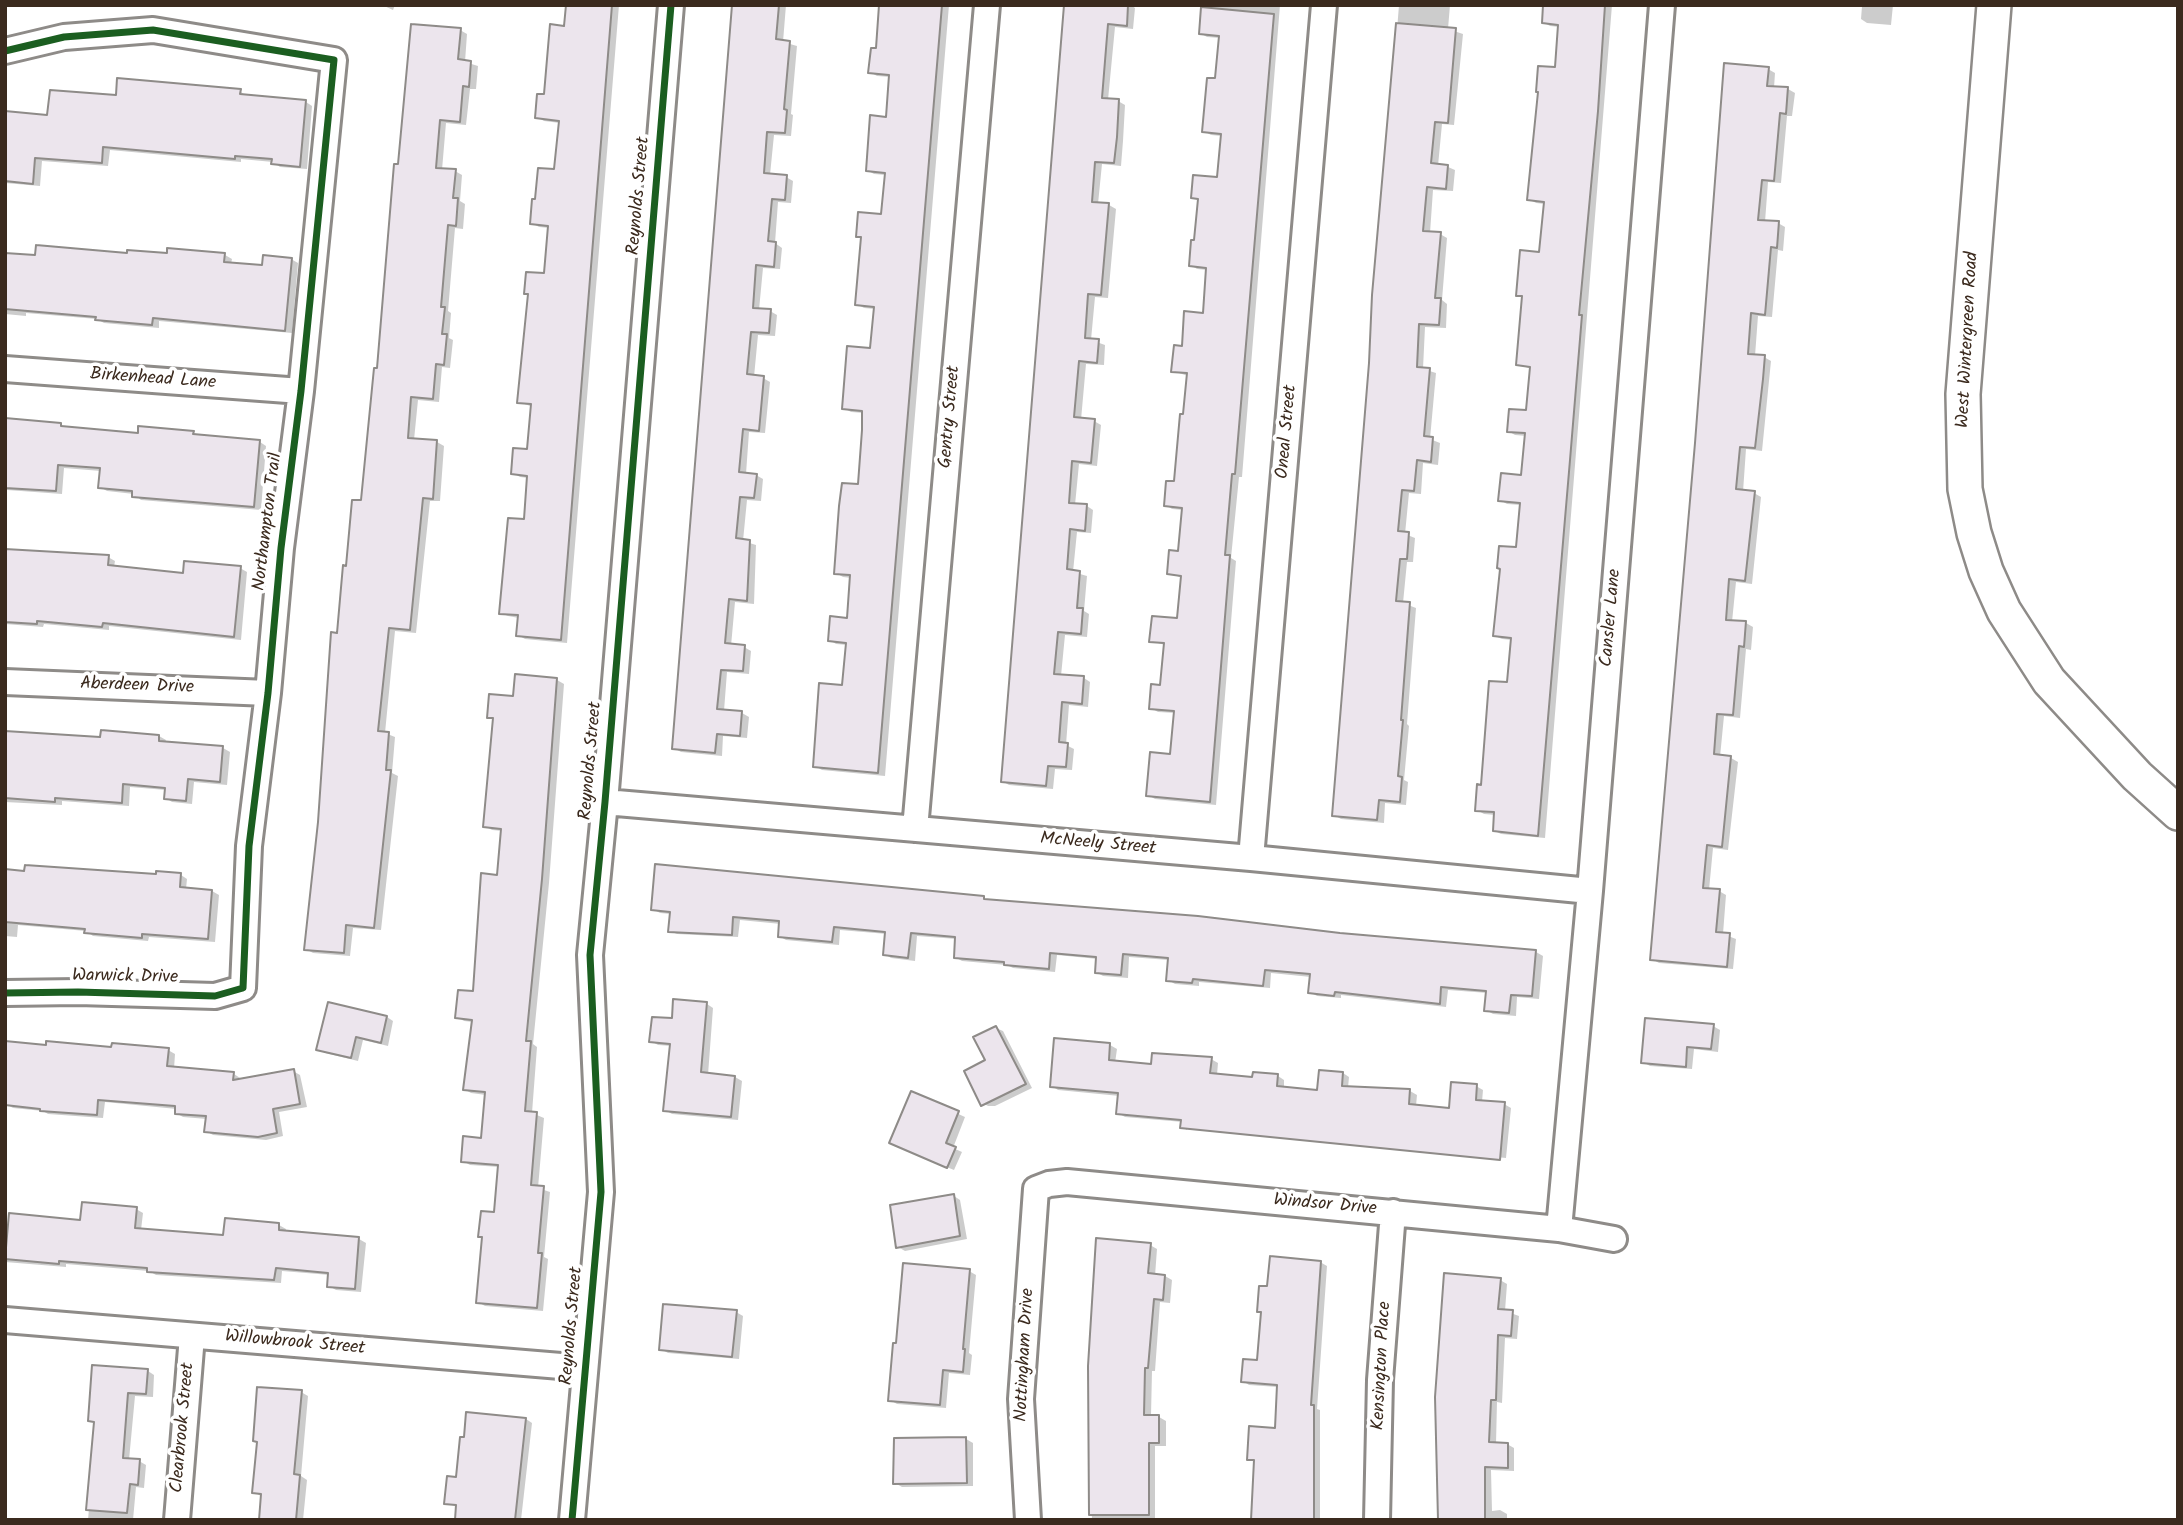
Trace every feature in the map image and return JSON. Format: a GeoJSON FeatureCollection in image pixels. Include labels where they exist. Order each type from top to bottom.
{"type":"FeatureCollection","features":[{"type":"Feature","properties":{"kind":"main road","name":"West Wintergreen Road"},"geometry":{"type":"LineString","coordinates":[[1994,5],[1963,394],[1965,489],[1974,533],[1986,571],[2004,611],[2049,681],[2137,776],[2178,813]]}},
{"type":"Feature","properties":{"kind":"street","name":"Reynolds Street"},"geometry":{"type":"LineString","coordinates":[[572,1520],[601,1192],[590,956],[671,5]]}},
{"type":"Feature","properties":{"kind":"street","name":"Gentry Street"},"geometry":{"type":"LineString","coordinates":[[915,828],[987,5]]}},
{"type":"Feature","properties":{"kind":"street","name":"Oneal Street"},"geometry":{"type":"LineString","coordinates":[[1251,858],[1324,5]]}},
{"type":"Feature","properties":{"kind":"street","name":"Cansler Lane"},"geometry":{"type":"LineString","coordinates":[[1559,1229],[1590,891],[1662,5]]}},
{"type":"Feature","properties":{"kind":"street","name":"Northampton Trail"},"geometry":{"type":"LineString","coordinates":[[5,51],[64,37],[153,30],[334,61],[301,391],[249,846],[243,988]]}},
{"type":"Feature","properties":{"kind":"street","name":"Birkenhead Lane"},"geometry":{"type":"LineString","coordinates":[[5,369],[301,391]]}},
{"type":"Feature","properties":{"kind":"street","name":"Aberdeen Drive"},"geometry":{"type":"LineString","coordinates":[[5,682],[268,692]]}},
{"type":"Feature","properties":{"kind":"street","name":"McNeely Street"},"geometry":{"type":"LineString","coordinates":[[605,802],[1251,858],[1590,891]]}},
{"type":"Feature","properties":{"kind":"street","name":"Warwick Drive"},"geometry":{"type":"LineString","coordinates":[[5,993],[215,996],[243,988]]}},
{"type":"Feature","properties":{"kind":"street","name":"Windsor Drive"},"geometry":{"type":"LineString","coordinates":[[1036,1189],[1067,1182],[1559,1229],[1614,1239]]}},
{"type":"Feature","properties":{"kind":"street","name":"Nottingham Drive"},"geometry":{"type":"LineString","coordinates":[[1028,1520],[1021,1399],[1036,1189]]}},
{"type":"Feature","properties":{"kind":"street","name":"Kensington Place"},"geometry":{"type":"LineString","coordinates":[[1377,1520],[1380,1380],[1393,1213]]}},
{"type":"Feature","properties":{"kind":"street","name":"Willowbrook Street"},"geometry":{"type":"LineString","coordinates":[[5,1320],[585,1368]]}},
{"type":"Feature","properties":{"kind":"street","name":"Clearbrook Street"},"geometry":{"type":"LineString","coordinates":[[177,1520],[192,1336]]}},
{"type":"Feature","properties":{"kind":"building"},"geometry":{"type":"Polygon","coordinates":[[[566,5],[612,5],[561,640],[516,636],[518,615],[499,614],[508,518],[524,519],[527,476],[511,474],[513,448],[527,449],[531,404],[517,403],[528,294],[524,294],[526,272],[544,273],[548,226],[530,224],[532,199],[535,199],[538,168],[554,169],[559,121],[535,118],[537,94],[544,94],[550,24],[564,26],[566,5]]]}},
{"type":"Feature","properties":{"kind":"building"},"geometry":{"type":"Polygon","coordinates":[[[732,5],[779,5],[776,39],[790,41],[784,109],[787,110],[785,133],[767,132],[764,173],[787,175],[785,200],[772,199],[768,241],[776,242],[774,267],[756,265],[753,308],[771,309],[769,333],[751,332],[747,374],[764,376],[759,431],[743,429],[739,472],[757,474],[754,498],[740,497],[736,538],[750,540],[747,601],[729,599],[725,643],[745,645],[743,671],[721,670],[717,709],[742,711],[740,736],[717,734],[715,753],[672,749],[732,5]]]}},
{"type":"Feature","properties":{"kind":"building"},"geometry":{"type":"Polygon","coordinates":[[[879,5],[942,5],[878,773],[813,767],[819,683],[842,685],[846,643],[828,641],[830,616],[847,618],[850,575],[834,574],[839,506],[842,483],[858,484],[862,430],[862,411],[842,409],[847,346],[870,348],[874,307],[855,305],[861,237],[856,237],[858,212],[881,214],[885,173],[866,171],[870,115],[886,117],[889,75],[868,73],[871,48],[876,48],[879,5]]]}},
{"type":"Feature","properties":{"kind":"building"},"geometry":{"type":"Polygon","coordinates":[[[1064,5],[1128,5],[1127,26],[1108,24],[1102,98],[1119,99],[1117,137],[1114,163],[1095,162],[1092,202],[1109,203],[1101,295],[1088,294],[1085,338],[1099,339],[1097,363],[1079,361],[1074,417],[1095,419],[1091,463],[1072,461],[1069,503],[1087,504],[1085,531],[1070,529],[1067,569],[1080,571],[1077,608],[1083,608],[1081,634],[1058,632],[1054,674],[1084,676],[1082,704],[1062,702],[1059,742],[1068,743],[1066,767],[1048,766],[1046,786],[1001,782],[1064,5]]]}},
{"type":"Feature","properties":{"kind":"building"},"geometry":{"type":"Polygon","coordinates":[[[1543,5],[1605,5],[1538,836],[1493,831],[1494,812],[1475,811],[1477,784],[1481,785],[1489,681],[1507,682],[1511,638],[1493,636],[1500,569],[1497,568],[1499,546],[1516,547],[1520,503],[1498,501],[1501,473],[1521,475],[1525,433],[1507,432],[1509,409],[1526,410],[1530,367],[1516,365],[1522,296],[1516,296],[1520,250],[1539,252],[1544,202],[1527,200],[1538,92],[1538,66],[1555,67],[1558,25],[1542,23],[1543,5]]]}},
{"type":"Feature","properties":{"kind":"building"},"geometry":{"type":"Polygon","coordinates":[[[1201,7],[1274,14],[1235,474],[1232,474],[1225,555],[1230,555],[1210,802],[1146,796],[1150,752],[1170,754],[1174,711],[1149,709],[1151,684],[1160,685],[1164,643],[1149,642],[1152,616],[1177,618],[1181,576],[1167,574],[1169,550],[1178,551],[1182,508],[1164,506],[1166,481],[1174,481],[1187,373],[1171,372],[1174,345],[1182,346],[1184,311],[1203,313],[1206,268],[1189,266],[1198,199],[1191,198],[1193,175],[1217,177],[1221,134],[1202,132],[1207,78],[1215,78],[1219,36],[1199,34],[1201,7]]]}},
{"type":"Feature","properties":{"kind":"building"},"geometry":{"type":"Polygon","coordinates":[[[1396,23],[1456,28],[1448,123],[1435,122],[1431,163],[1448,165],[1446,189],[1427,187],[1423,231],[1441,232],[1435,298],[1441,298],[1439,325],[1419,324],[1417,367],[1430,368],[1424,436],[1433,437],[1431,462],[1417,460],[1414,491],[1402,490],[1398,531],[1409,532],[1407,559],[1400,559],[1396,601],[1410,602],[1398,776],[1402,777],[1400,802],[1379,800],[1377,820],[1332,816],[1396,23]]]}},
{"type":"Feature","properties":{"kind":"building"},"geometry":{"type":"Polygon","coordinates":[[[411,24],[461,28],[458,59],[471,61],[469,87],[463,86],[460,122],[440,120],[436,168],[456,169],[453,198],[458,198],[456,226],[448,225],[441,307],[445,307],[442,334],[447,334],[444,365],[436,364],[433,399],[411,397],[408,438],[437,440],[433,499],[423,498],[410,630],[389,628],[378,731],[389,732],[386,770],[391,770],[374,928],[346,925],[344,953],[304,950],[318,822],[331,632],[337,633],[352,500],[361,500],[374,368],[377,368],[394,164],[398,164],[411,24]]]}},
{"type":"Feature","properties":{"kind":"building"},"geometry":{"type":"Polygon","coordinates":[[[1724,63],[1769,67],[1767,86],[1788,87],[1786,114],[1780,113],[1774,181],[1762,180],[1758,220],[1779,221],[1777,248],[1771,247],[1765,315],[1751,313],[1748,354],[1765,355],[1763,379],[1755,448],[1740,447],[1736,489],[1755,491],[1745,581],[1729,579],[1726,620],[1746,621],[1744,647],[1739,646],[1733,715],[1717,714],[1714,754],[1731,756],[1722,847],[1707,845],[1703,888],[1720,889],[1716,932],[1730,933],[1727,967],[1650,960],[1695,443],[1724,63]]]}},
{"type":"Feature","properties":{"kind":"building"},"geometry":{"type":"Polygon","coordinates":[[[117,78],[241,89],[240,94],[306,100],[300,167],[271,164],[272,159],[235,156],[235,159],[103,147],[102,163],[35,158],[33,184],[5,181],[5,111],[47,115],[50,90],[116,95],[117,78]]]}},
{"type":"Feature","properties":{"kind":"building"},"geometry":{"type":"Polygon","coordinates":[[[36,245],[127,253],[127,250],[167,253],[167,248],[225,253],[224,262],[262,265],[263,255],[292,258],[285,331],[153,318],[152,325],[5,309],[5,253],[35,255],[36,245]]]}},
{"type":"Feature","properties":{"kind":"building"},"geometry":{"type":"Polygon","coordinates":[[[5,418],[138,433],[138,426],[260,440],[254,507],[132,497],[132,491],[98,488],[100,468],[58,465],[56,491],[5,488],[5,418]]]}},
{"type":"Feature","properties":{"kind":"building"},"geometry":{"type":"Polygon","coordinates":[[[5,549],[109,555],[108,565],[183,573],[184,561],[241,566],[234,637],[103,623],[102,627],[37,621],[37,624],[5,622],[5,549]]]}},
{"type":"Feature","properties":{"kind":"building"},"geometry":{"type":"Polygon","coordinates":[[[515,674],[557,678],[542,879],[526,1041],[531,1041],[525,1111],[537,1112],[531,1185],[544,1186],[538,1253],[542,1253],[537,1308],[476,1303],[482,1237],[478,1237],[481,1211],[494,1212],[498,1165],[461,1162],[463,1136],[481,1138],[485,1092],[463,1090],[472,1020],[455,1018],[458,990],[473,991],[481,873],[497,875],[501,829],[483,827],[493,718],[487,718],[489,694],[513,696],[515,674]]]}},
{"type":"Feature","properties":{"kind":"building"},"geometry":{"type":"Polygon","coordinates":[[[101,730],[159,735],[159,741],[223,746],[220,782],[188,779],[186,801],[164,799],[165,788],[123,784],[122,803],[55,798],[55,802],[5,798],[5,731],[100,737],[101,730]]]}},
{"type":"Feature","properties":{"kind":"building"},"geometry":{"type":"Polygon","coordinates":[[[655,864],[984,896],[984,899],[1198,916],[1340,933],[1536,950],[1532,996],[1511,995],[1509,1013],[1484,1011],[1486,991],[1441,987],[1440,1004],[1335,992],[1334,996],[1308,993],[1310,974],[1265,970],[1263,986],[1193,979],[1192,983],[1166,981],[1168,958],[1123,954],[1121,975],[1095,973],[1096,957],[1050,953],[1049,969],[1004,965],[1004,962],[954,958],[955,937],[911,933],[908,958],[883,955],[885,932],[834,927],[832,942],[778,937],[779,921],[733,917],[732,935],[668,932],[670,912],[651,910],[655,864]]]}},
{"type":"Feature","properties":{"kind":"building"},"geometry":{"type":"Polygon","coordinates":[[[25,865],[156,874],[156,871],[181,873],[180,887],[212,890],[208,939],[142,934],[142,938],[84,933],[85,929],[5,922],[5,869],[24,871],[25,865]]]}},
{"type":"Feature","properties":{"kind":"building"},"geometry":{"type":"Polygon","coordinates":[[[673,999],[707,1002],[701,1072],[735,1076],[731,1117],[663,1111],[670,1044],[649,1042],[652,1017],[672,1018],[673,999]]]}},
{"type":"Feature","properties":{"kind":"building"},"geometry":{"type":"Polygon","coordinates":[[[328,1002],[387,1016],[381,1043],[356,1037],[351,1058],[316,1050],[328,1002]]]}},
{"type":"Feature","properties":{"kind":"building"},"geometry":{"type":"Polygon","coordinates":[[[1645,1018],[1714,1024],[1711,1049],[1687,1047],[1686,1067],[1641,1063],[1645,1018]]]}},
{"type":"Feature","properties":{"kind":"building"},"geometry":{"type":"Polygon","coordinates":[[[996,1026],[1026,1084],[981,1106],[964,1071],[985,1060],[973,1037],[996,1026]]]}},
{"type":"Feature","properties":{"kind":"building"},"geometry":{"type":"Polygon","coordinates":[[[1054,1038],[1110,1043],[1109,1060],[1151,1064],[1152,1053],[1212,1057],[1210,1073],[1252,1077],[1253,1072],[1278,1074],[1277,1086],[1317,1090],[1319,1070],[1343,1072],[1342,1086],[1410,1089],[1409,1104],[1449,1108],[1451,1082],[1477,1084],[1476,1100],[1505,1102],[1500,1160],[1180,1128],[1181,1120],[1116,1114],[1118,1093],[1050,1087],[1054,1038]]]}},
{"type":"Feature","properties":{"kind":"building"},"geometry":{"type":"Polygon","coordinates":[[[5,1041],[46,1045],[46,1041],[111,1047],[112,1043],[169,1048],[167,1066],[234,1072],[233,1080],[294,1069],[300,1104],[273,1109],[277,1133],[258,1137],[204,1132],[206,1116],[175,1114],[175,1106],[98,1100],[97,1115],[40,1111],[5,1105],[5,1041]]]}},
{"type":"Feature","properties":{"kind":"building"},"geometry":{"type":"Polygon","coordinates":[[[911,1091],[959,1111],[946,1143],[956,1147],[947,1168],[889,1143],[911,1091]]]}},
{"type":"Feature","properties":{"kind":"building"},"geometry":{"type":"Polygon","coordinates":[[[954,1194],[960,1236],[896,1248],[890,1205],[954,1194]]]}},
{"type":"Feature","properties":{"kind":"building"},"geometry":{"type":"Polygon","coordinates":[[[82,1202],[137,1207],[135,1228],[223,1235],[225,1218],[279,1223],[279,1230],[359,1237],[355,1289],[327,1287],[328,1273],[276,1268],[274,1280],[147,1272],[147,1268],[59,1261],[59,1264],[5,1259],[9,1213],[80,1220],[82,1202]]]}},
{"type":"Feature","properties":{"kind":"building"},"geometry":{"type":"Polygon","coordinates":[[[1096,1238],[1151,1243],[1148,1273],[1165,1275],[1163,1300],[1154,1299],[1148,1368],[1145,1368],[1144,1415],[1159,1415],[1159,1443],[1149,1443],[1149,1515],[1089,1515],[1088,1366],[1096,1238]]]}},
{"type":"Feature","properties":{"kind":"building"},"geometry":{"type":"Polygon","coordinates":[[[1270,1256],[1321,1261],[1311,1405],[1314,1405],[1314,1520],[1251,1520],[1254,1460],[1247,1460],[1249,1426],[1275,1428],[1277,1385],[1241,1382],[1243,1359],[1257,1360],[1261,1312],[1257,1312],[1259,1286],[1267,1286],[1270,1256]]]}},
{"type":"Feature","properties":{"kind":"building"},"geometry":{"type":"Polygon","coordinates":[[[903,1263],[970,1269],[963,1372],[943,1370],[940,1405],[888,1401],[903,1263]]]}},
{"type":"Feature","properties":{"kind":"building"},"geometry":{"type":"Polygon","coordinates":[[[1444,1273],[1501,1278],[1498,1309],[1513,1310],[1511,1336],[1498,1335],[1496,1400],[1491,1400],[1489,1442],[1508,1443],[1508,1468],[1485,1467],[1485,1520],[1438,1520],[1435,1397],[1444,1273]]]}},
{"type":"Feature","properties":{"kind":"building"},"geometry":{"type":"Polygon","coordinates":[[[663,1304],[737,1310],[732,1357],[659,1350],[663,1304]]]}},
{"type":"Feature","properties":{"kind":"building"},"geometry":{"type":"Polygon","coordinates":[[[92,1365],[148,1369],[146,1394],[128,1393],[123,1458],[140,1459],[138,1485],[130,1484],[127,1513],[86,1510],[94,1422],[88,1421],[92,1365]]]}},
{"type":"Feature","properties":{"kind":"building"},"geometry":{"type":"Polygon","coordinates":[[[257,1387],[302,1390],[294,1474],[300,1475],[296,1520],[259,1520],[261,1494],[252,1493],[257,1442],[253,1441],[257,1387]]]}},
{"type":"Feature","properties":{"kind":"building"},"geometry":{"type":"Polygon","coordinates":[[[466,1412],[526,1418],[515,1520],[455,1520],[456,1505],[444,1504],[447,1476],[456,1477],[460,1437],[464,1437],[466,1412]]]}},
{"type":"Feature","properties":{"kind":"building"},"geometry":{"type":"Polygon","coordinates":[[[966,1437],[967,1483],[893,1484],[894,1438],[966,1437]]]}},
{"type":"Feature","properties":{"kind":"cycle path"},"geometry":{"type":"LineString","coordinates":[[572,1520],[601,1192],[590,955],[671,5]]}},
{"type":"Feature","properties":{"kind":"cycle path"},"geometry":{"type":"LineString","coordinates":[[5,51],[64,37],[153,30],[334,60],[301,391],[249,846],[243,988],[215,996],[5,993]]}}]}
